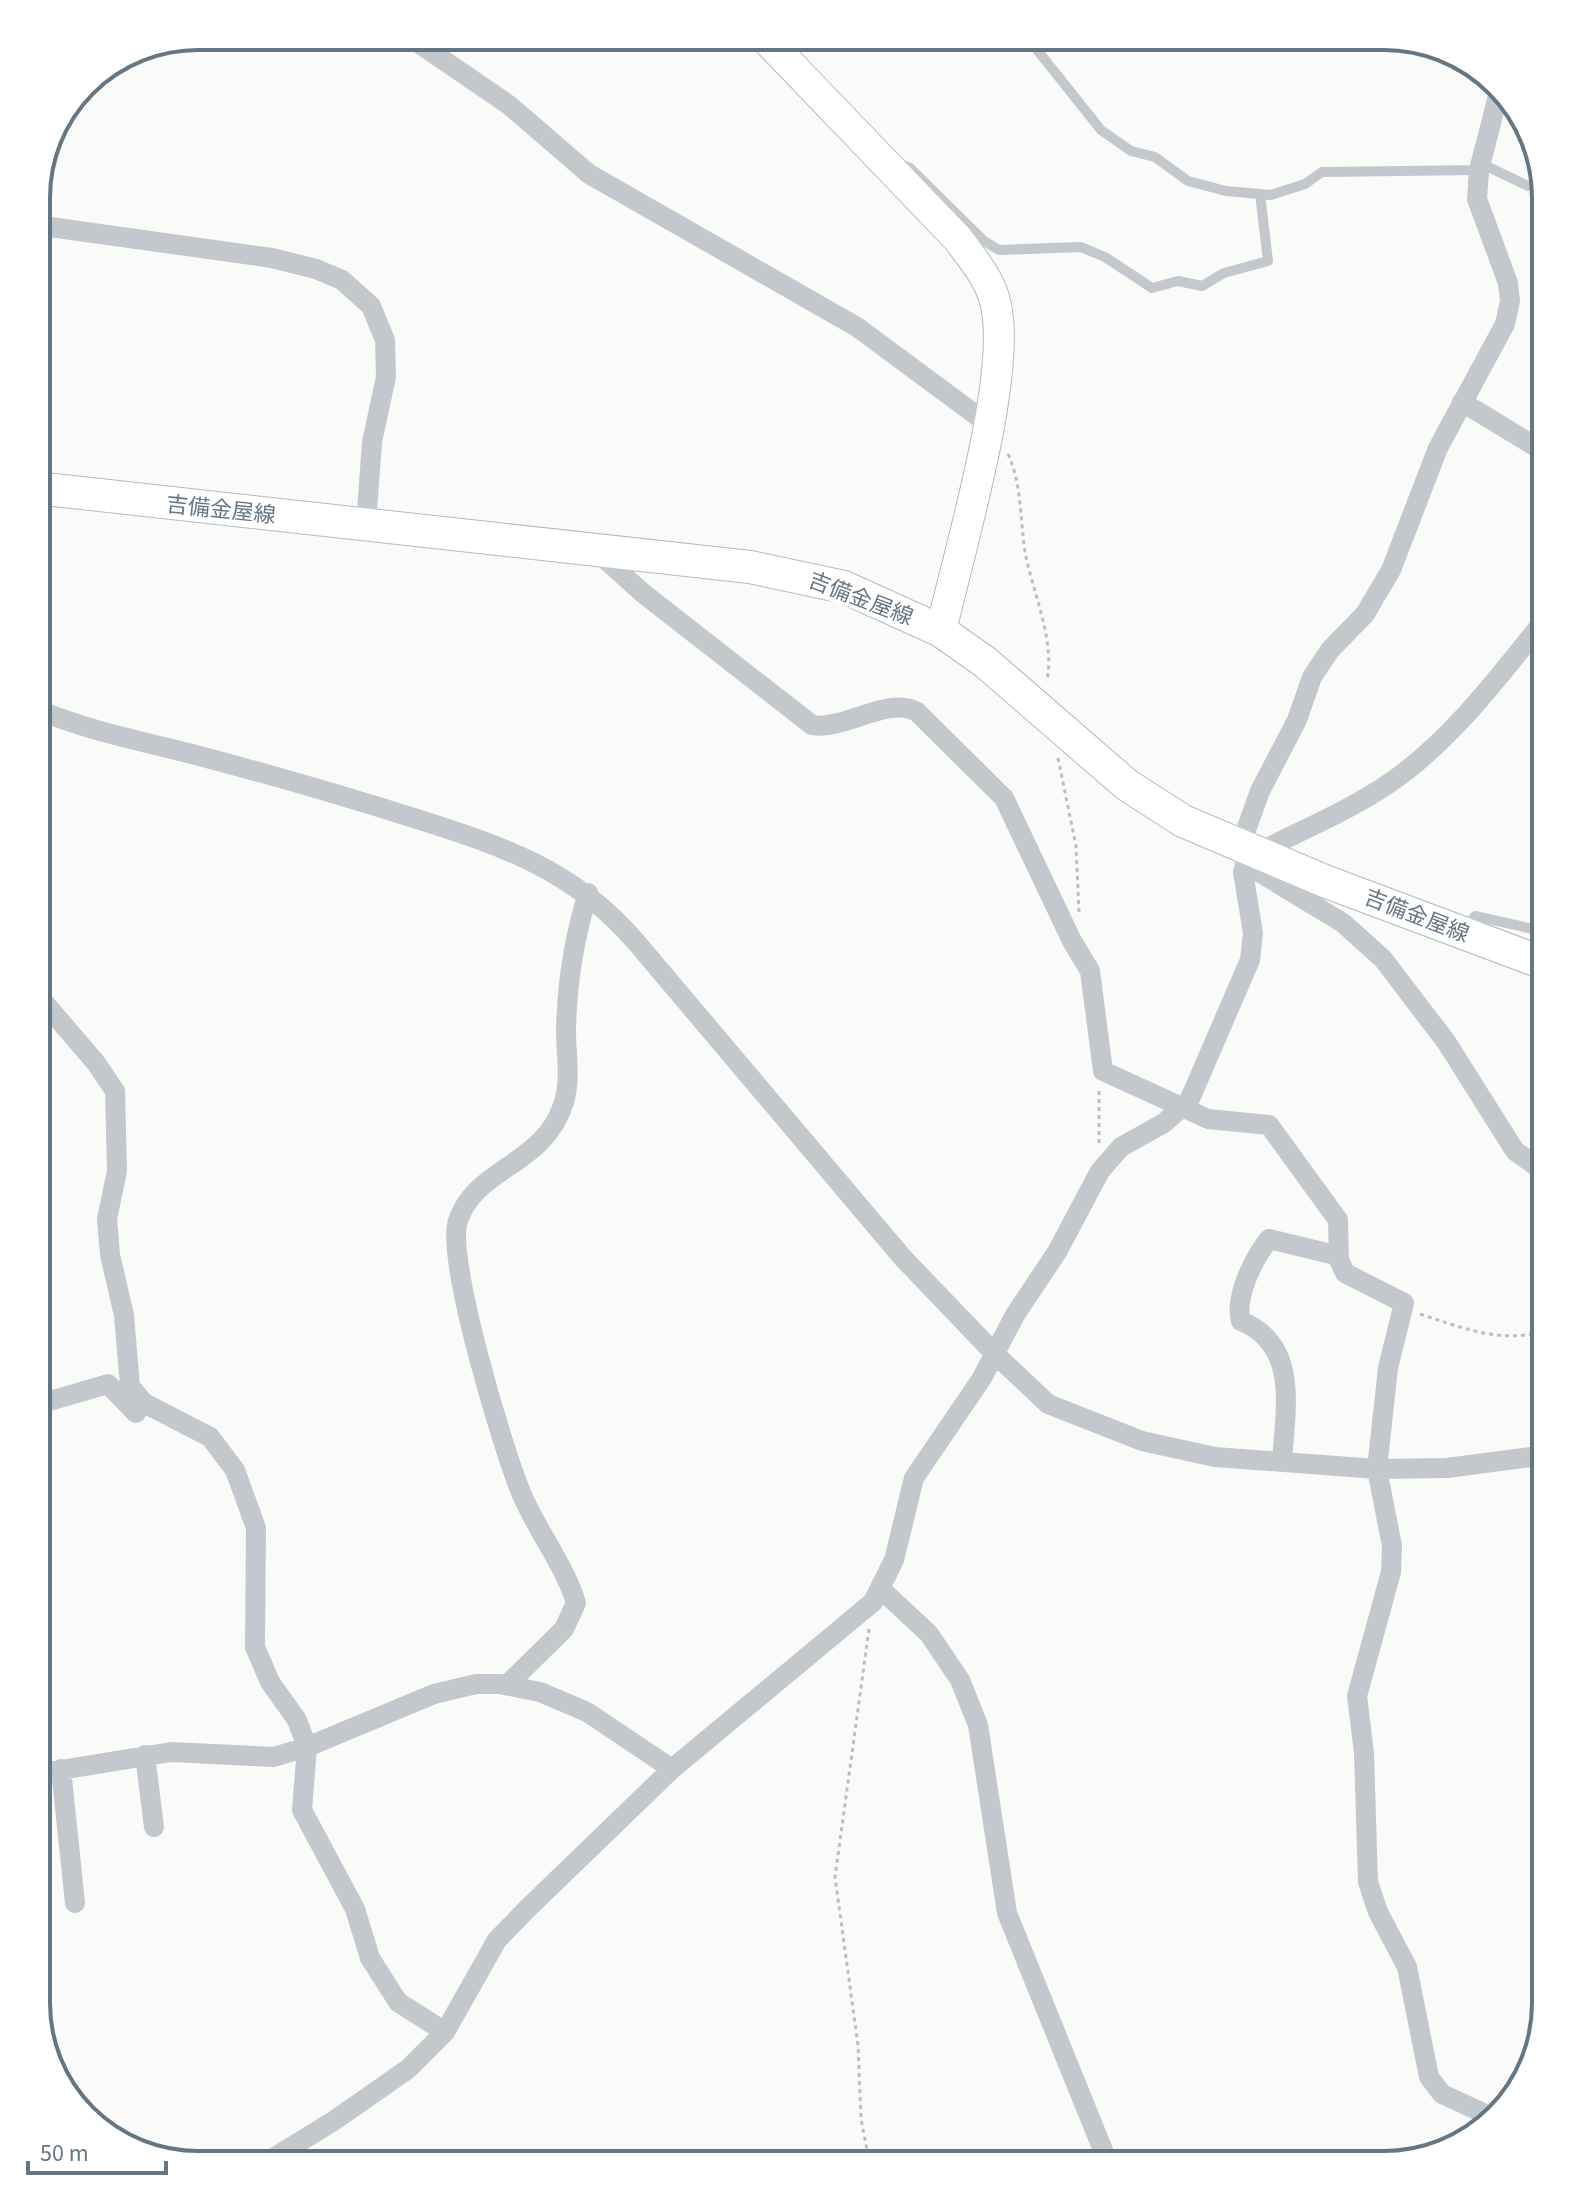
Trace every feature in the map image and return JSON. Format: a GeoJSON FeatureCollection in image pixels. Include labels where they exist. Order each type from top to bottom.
{"type":"FeatureCollection","features":[{"type":"Feature","properties":{"kind":"main road","name":"吉備金屋線"},"geometry":{"type":"LineString","coordinates":[[50,490],[750,567],[813,578],[871,597],[941,631],[1145,798],[1183,821],[1248,852],[1532,959]]}},
{"type":"Feature","properties":{"kind":"street"},"geometry":{"type":"LineString","coordinates":[[428,50],[509,105],[589,174],[857,327],[988,424]]}},
{"type":"Feature","properties":{"kind":"street"},"geometry":{"type":"LineString","coordinates":[[777,50],[958,239],[981,270],[995,302],[999,335],[988,424],[941,631]]}},
{"type":"Feature","properties":{"kind":"street"},"geometry":{"type":"LineString","coordinates":[[285,2151],[408,2069],[445,2032],[497,1940],[672,1769],[878,1596],[894,1560],[914,1478],[996,1355],[1015,1315],[1057,1252],[1100,1171],[1121,1147],[1185,1107],[1250,960],[1253,933],[1243,872],[1260,791],[1297,720],[1312,677],[1330,650],[1365,614],[1391,570],[1425,477],[1505,324],[1510,301],[1497,253],[1481,217],[1477,199],[1480,166],[1496,102]]}},
{"type":"Feature","properties":{"kind":"street"},"geometry":{"type":"LineString","coordinates":[[50,227],[272,258],[316,269],[352,289],[371,306],[385,340],[386,377],[372,442],[366,524]]}},
{"type":"Feature","properties":{"kind":"street"},"geometry":{"type":"LineString","coordinates":[[1462,402],[1532,444]]}},
{"type":"Feature","properties":{"kind":"street"},"geometry":{"type":"LineString","coordinates":[[595,550],[665,611],[812,725],[824,726],[867,713],[906,708],[917,712],[1004,798],[1094,984],[1103,1071],[1221,1123],[1269,1125],[1334,1212],[1339,1228],[1339,1256],[1345,1273],[1398,1298],[1405,1309],[1388,1368],[1377,1469],[1392,1546],[1391,1572],[1357,1696],[1364,1753],[1368,1882],[1378,1912],[1407,1967],[1429,2077],[1442,2094],[1483,2113]]}},
{"type":"Feature","properties":{"kind":"street"},"geometry":{"type":"LineString","coordinates":[[1248,852],[1372,794],[1405,771],[1464,714],[1532,634]]}},
{"type":"Feature","properties":{"kind":"street"},"geometry":{"type":"LineString","coordinates":[[50,715],[82,728],[355,799],[493,843],[542,865],[588,893],[636,942],[903,1258],[1048,1404],[1097,1426],[1142,1441],[1215,1457],[1377,1469],[1447,1468],[1532,1457]]}},
{"type":"Feature","properties":{"kind":"street"},"geometry":{"type":"LineString","coordinates":[[1248,852],[1259,872],[1343,923],[1383,959],[1447,1043],[1515,1151],[1532,1163]]}},
{"type":"Feature","properties":{"kind":"street"},"geometry":{"type":"LineString","coordinates":[[507,1685],[564,1629],[576,1603],[521,1493],[461,1285],[455,1236],[458,1220],[476,1192],[526,1157],[559,1119],[567,1083],[568,991],[588,893]]}},
{"type":"Feature","properties":{"kind":"street"},"geometry":{"type":"LineString","coordinates":[[50,1009],[96,1063],[115,1091],[117,1171],[107,1219],[110,1255],[124,1315],[128,1379],[139,1399],[201,1431],[217,1444],[246,1496],[256,1528],[255,1647],[270,1682],[297,1720],[307,1747],[302,1810],[355,1909],[370,1958],[398,2002],[445,2032]]}},
{"type":"Feature","properties":{"kind":"street"},"geometry":{"type":"LineString","coordinates":[[1282,1462],[1286,1373],[1265,1336],[1256,1327],[1241,1321],[1240,1306],[1247,1280],[1269,1239],[1339,1256]]}},
{"type":"Feature","properties":{"kind":"street"},"geometry":{"type":"LineString","coordinates":[[50,1401],[108,1384],[133,1412],[146,1420],[160,1421],[170,1416]]}},
{"type":"Feature","properties":{"kind":"street"},"geometry":{"type":"LineString","coordinates":[[878,1596],[929,1634],[960,1680],[978,1725],[1007,1913],[1103,2151]]}},
{"type":"Feature","properties":{"kind":"street"},"geometry":{"type":"LineString","coordinates":[[50,1771],[171,1752],[274,1757],[307,1747],[434,1694],[476,1684],[507,1685],[540,1692],[587,1712],[672,1769]]}},
{"type":"Feature","properties":{"kind":"street"},"geometry":{"type":"LineString","coordinates":[[145,1755],[154,1827]]}},
{"type":"Feature","properties":{"kind":"street"},"geometry":{"type":"LineString","coordinates":[[61,1769],[75,1903]]}},
{"type":"Feature","properties":{"kind":"lane"},"geometry":{"type":"LineString","coordinates":[[1037,50],[1101,130],[1131,151],[1155,157],[1188,181],[1226,191],[1271,195],[1305,184],[1322,172],[1480,166],[1531,186]]}},
{"type":"Feature","properties":{"kind":"lane"},"geometry":{"type":"LineString","coordinates":[[887,164],[910,168],[984,241],[999,250],[1081,247],[1105,257],[1152,288],[1178,281],[1202,286],[1224,273],[1268,261],[1270,256],[1260,194]]}},
{"type":"Feature","properties":{"kind":"lane"},"geometry":{"type":"LineString","coordinates":[[1463,932],[1475,916],[1532,929]]}},
{"type":"Feature","properties":{"kind":"path"},"geometry":{"type":"LineString","coordinates":[[988,424],[1006,448],[1015,475],[1026,555],[1047,645],[1048,678],[1044,713],[1076,846],[1080,953]]}},
{"type":"Feature","properties":{"kind":"path"},"geometry":{"type":"LineString","coordinates":[[1100,1171],[1097,1102],[1103,1071]]}},
{"type":"Feature","properties":{"kind":"path"},"geometry":{"type":"LineString","coordinates":[[1405,1309],[1483,1335],[1532,1334]]}},
{"type":"Feature","properties":{"kind":"path"},"geometry":{"type":"LineString","coordinates":[[867,2151],[861,2119],[858,2045],[835,1877],[878,1596]]}}]}
